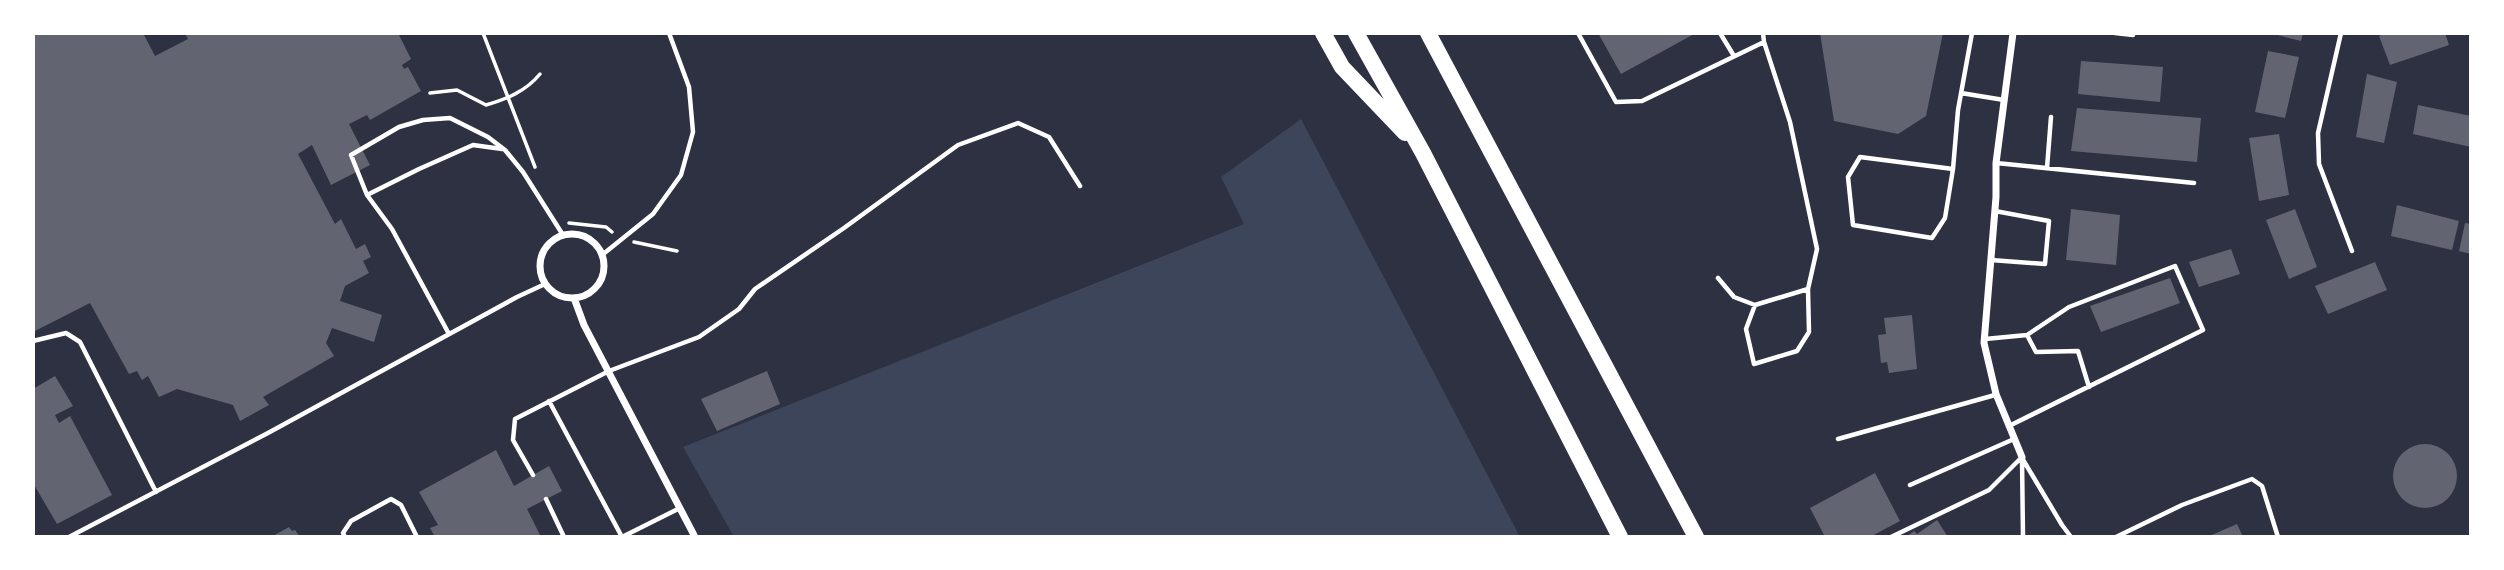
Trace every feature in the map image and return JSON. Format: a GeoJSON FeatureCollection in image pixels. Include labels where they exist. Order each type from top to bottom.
{"type":"FeatureCollection","features":[{"type":"Feature","properties":{"kind":"highway"},"geometry":{"type":"LineString","coordinates":[[1323,33],[1342,67],[1423,153]]}},
{"type":"Feature","properties":{"kind":"highway"},"geometry":{"type":"LineString","coordinates":[[1356,33],[1423,153],[1620,537]]}},
{"type":"Feature","properties":{"kind":"highway"},"geometry":{"type":"LineString","coordinates":[[1431,37],[1696,537]]}},
{"type":"Feature","properties":{"kind":"street"},"geometry":{"type":"LineString","coordinates":[[2012,33],[1996,163],[1984,339],[1996,394],[2022,457]]}},
{"type":"Feature","properties":{"kind":"street"},"geometry":{"type":"LineString","coordinates":[[563,235],[586,237],[596,245],[602,255],[604,267],[601,278],[595,288],[585,295],[574,298],[558,294],[545,284],[540,261],[552,241],[563,235]]}},
{"type":"Feature","properties":{"kind":"street"},"geometry":{"type":"LineString","coordinates":[[574,298],[584,325],[695,537]]}},
{"type":"Feature","properties":{"kind":"lane"},"geometry":{"type":"LineString","coordinates":[[602,255],[653,214],[681,175],[693,132],[689,87],[669,33]]}},
{"type":"Feature","properties":{"kind":"lane"},"geometry":{"type":"LineString","coordinates":[[1578,33],[1616,102],[1642,102],[1764,42]]}},
{"type":"Feature","properties":{"kind":"lane"},"geometry":{"type":"LineString","coordinates":[[1720,33],[1734,57]]}},
{"type":"Feature","properties":{"kind":"lane"},"geometry":{"type":"LineString","coordinates":[[1755,306],[1746,329],[1754,364],[1797,351],[1810,332],[1808,289],[1817,248],[1790,122],[1763,33]]}},
{"type":"Feature","properties":{"kind":"lane"},"geometry":{"type":"LineString","coordinates":[[1953,169],[1860,157],[1847,177],[1853,225],[1931,238],[1945,218],[1953,169],[1961,93],[1972,33]]}},
{"type":"Feature","properties":{"kind":"lane"},"geometry":{"type":"LineString","coordinates":[[2115,33],[2133,33]]}},
{"type":"Feature","properties":{"kind":"lane"},"geometry":{"type":"LineString","coordinates":[[2341,33],[2318,133],[2319,164],[2352,251]]}},
{"type":"Feature","properties":{"kind":"lane"},"geometry":{"type":"LineString","coordinates":[[1961,93],[2004,100]]}},
{"type":"Feature","properties":{"kind":"lane"},"geometry":{"type":"LineString","coordinates":[[2047,168],[2051,117]]}},
{"type":"Feature","properties":{"kind":"lane"},"geometry":{"type":"LineString","coordinates":[[449,334],[392,229],[368,195],[351,155],[399,127],[424,120],[450,118],[488,137],[505,150],[523,172],[563,235]]}},
{"type":"Feature","properties":{"kind":"lane"},"geometry":{"type":"LineString","coordinates":[[533,475],[513,440],[515,419],[609,371],[699,337],[739,309],[755,289],[958,145],[1018,123],[1049,137],[1080,186]]}},
{"type":"Feature","properties":{"kind":"lane"},"geometry":{"type":"LineString","coordinates":[[368,195],[473,145],[505,150]]}},
{"type":"Feature","properties":{"kind":"lane"},"geometry":{"type":"LineString","coordinates":[[1996,163],[2194,183]]}},
{"type":"Feature","properties":{"kind":"lane"},"geometry":{"type":"LineString","coordinates":[[1991,260],[2045,264],[2049,220],[1994,211]]}},
{"type":"Feature","properties":{"kind":"lane"},"geometry":{"type":"LineString","coordinates":[[1984,339],[2027,335],[2069,307],[2175,266],[2203,330],[2009,426]]}},
{"type":"Feature","properties":{"kind":"lane"},"geometry":{"type":"LineString","coordinates":[[1717,278],[1734,297],[1755,306],[1808,289]]}},
{"type":"Feature","properties":{"kind":"lane"},"geometry":{"type":"LineString","coordinates":[[69,537],[545,284]]}},
{"type":"Feature","properties":{"kind":"lane"},"geometry":{"type":"LineString","coordinates":[[33,341],[66,333],[80,342],[156,492]]}},
{"type":"Feature","properties":{"kind":"lane"},"geometry":{"type":"LineString","coordinates":[[2027,335],[2036,352],[2078,351],[2088,387]]}},
{"type":"Feature","properties":{"kind":"lane"},"geometry":{"type":"LineString","coordinates":[[1838,439],[1996,394]]}},
{"type":"Feature","properties":{"kind":"lane"},"geometry":{"type":"LineString","coordinates":[[549,401],[622,537],[680,508]]}},
{"type":"Feature","properties":{"kind":"lane"},"geometry":{"type":"LineString","coordinates":[[1910,485],[2014,439]]}},
{"type":"Feature","properties":{"kind":"lane"},"geometry":{"type":"LineString","coordinates":[[1891,537],[1989,491],[2022,457]]}},
{"type":"Feature","properties":{"kind":"lane"},"geometry":{"type":"LineString","coordinates":[[2022,457],[2023,537]]}},
{"type":"Feature","properties":{"kind":"lane"},"geometry":{"type":"LineString","coordinates":[[2022,457],[2071,537]]}},
{"type":"Feature","properties":{"kind":"lane"},"geometry":{"type":"LineString","coordinates":[[2116,537],[2182,505],[2252,479],[2262,486],[2278,537]]}},
{"type":"Feature","properties":{"kind":"lane"},"geometry":{"type":"LineString","coordinates":[[345,537],[344,533],[351,522],[391,499],[401,505],[417,537]]}},
{"type":"Feature","properties":{"kind":"lane"},"geometry":{"type":"LineString","coordinates":[[546,499],[564,537]]}},
{"type":"Feature","properties":{"kind":"path"},"geometry":{"type":"LineString","coordinates":[[483,33],[535,168]]}},
{"type":"Feature","properties":{"kind":"path"},"geometry":{"type":"LineString","coordinates":[[430,93],[457,90],[486,105],[508,98],[532,83],[540,74]]}},
{"type":"Feature","properties":{"kind":"path"},"geometry":{"type":"LineString","coordinates":[[562,218],[568,223],[606,227],[623,240],[677,251]]}},
{"type":"Feature","properties":{"kind":"shaded area"},"geometry":{"type":"Polygon","coordinates":[[[1301,119],[1520,537],[734,537],[683,447],[1244,224],[1221,177],[1301,119]]]}},
{"type":"Feature","properties":{"kind":"building"},"geometry":{"type":"Polygon","coordinates":[[[33,33],[143,33],[155,56],[188,39],[185,33],[398,33],[411,59],[402,65],[404,69],[408,67],[421,91],[370,120],[367,115],[349,124],[370,165],[331,185],[312,145],[298,154],[335,224],[341,219],[356,249],[365,244],[371,257],[363,261],[369,273],[345,286],[340,301],[382,315],[374,342],[332,328],[326,343],[334,356],[263,397],[269,405],[240,421],[233,405],[177,389],[159,397],[148,376],[142,380],[137,371],[129,374],[90,303],[33,332],[33,33]]]}},
{"type":"Feature","properties":{"kind":"building"},"geometry":{"type":"Polygon","coordinates":[[[1598,33],[1696,33],[1621,74],[1598,33]]]}},
{"type":"Feature","properties":{"kind":"building"},"geometry":{"type":"Polygon","coordinates":[[[1820,33],[1943,33],[1926,116],[1898,134],[1834,121],[1820,33]]]}},
{"type":"Feature","properties":{"kind":"building"},"geometry":{"type":"Polygon","coordinates":[[[2270,33],[2303,33],[2301,41],[2270,33]]]}},
{"type":"Feature","properties":{"kind":"building"},"geometry":{"type":"Polygon","coordinates":[[[2387,33],[2445,33],[2449,45],[2390,65],[2379,36],[2387,33]]]}},
{"type":"Feature","properties":{"kind":"building"},"geometry":{"type":"Polygon","coordinates":[[[2268,51],[2299,57],[2285,118],[2255,112],[2268,51]]]}},
{"type":"Feature","properties":{"kind":"building"},"geometry":{"type":"Polygon","coordinates":[[[2081,61],[2163,67],[2160,102],[2078,94],[2081,61]]]}},
{"type":"Feature","properties":{"kind":"building"},"geometry":{"type":"Polygon","coordinates":[[[2367,74],[2397,82],[2384,143],[2356,137],[2367,74]]]}},
{"type":"Feature","properties":{"kind":"building"},"geometry":{"type":"Polygon","coordinates":[[[2418,105],[2471,116],[2471,147],[2413,134],[2418,105]]]}},
{"type":"Feature","properties":{"kind":"building"},"geometry":{"type":"Polygon","coordinates":[[[2077,108],[2201,118],[2197,162],[2071,151],[2077,108]]]}},
{"type":"Feature","properties":{"kind":"building"},"geometry":{"type":"Polygon","coordinates":[[[2279,134],[2289,195],[2259,201],[2249,138],[2279,134]]]}},
{"type":"Feature","properties":{"kind":"building"},"geometry":{"type":"Polygon","coordinates":[[[2397,205],[2459,221],[2452,250],[2391,236],[2397,205]]]}},
{"type":"Feature","properties":{"kind":"building"},"geometry":{"type":"Polygon","coordinates":[[[2071,209],[2120,215],[2116,265],[2066,260],[2071,209]]]}},
{"type":"Feature","properties":{"kind":"building"},"geometry":{"type":"Polygon","coordinates":[[[2295,209],[2317,267],[2289,279],[2266,220],[2295,209]]]}},
{"type":"Feature","properties":{"kind":"building"},"geometry":{"type":"Polygon","coordinates":[[[2465,223],[2471,224],[2471,254],[2459,251],[2465,223]]]}},
{"type":"Feature","properties":{"kind":"building"},"geometry":{"type":"Polygon","coordinates":[[[2231,249],[2240,274],[2199,287],[2189,262],[2231,249]]]}},
{"type":"Feature","properties":{"kind":"building"},"geometry":{"type":"Polygon","coordinates":[[[2375,262],[2387,290],[2328,314],[2315,286],[2375,262]]]}},
{"type":"Feature","properties":{"kind":"building"},"geometry":{"type":"Polygon","coordinates":[[[2170,278],[2180,303],[2101,332],[2090,306],[2170,278]]]}},
{"type":"Feature","properties":{"kind":"building"},"geometry":{"type":"Polygon","coordinates":[[[1912,315],[1917,369],[1889,373],[1887,362],[1881,363],[1878,335],[1886,334],[1884,318],[1912,315]]]}},
{"type":"Feature","properties":{"kind":"building"},"geometry":{"type":"Polygon","coordinates":[[[767,371],[780,404],[717,431],[701,399],[767,371]]]}},
{"type":"Feature","properties":{"kind":"building"},"geometry":{"type":"Polygon","coordinates":[[[55,376],[73,406],[55,415],[59,423],[70,416],[112,495],[57,524],[33,483],[33,389],[55,376]]]}},
{"type":"Feature","properties":{"kind":"building"},"geometry":{"type":"Polygon","coordinates":[[[2419,444],[2431,444],[2448,453],[2455,464],[2455,488],[2448,499],[2431,508],[2419,508],[2407,503],[2398,494],[2393,482],[2393,470],[2398,458],[2407,449],[2419,444]]]}},
{"type":"Feature","properties":{"kind":"building"},"geometry":{"type":"Polygon","coordinates":[[[496,450],[514,486],[549,466],[562,491],[527,509],[541,537],[435,537],[430,528],[438,525],[419,492],[496,450]]]}},
{"type":"Feature","properties":{"kind":"building"},"geometry":{"type":"Polygon","coordinates":[[[1875,473],[1900,521],[1870,537],[1825,537],[1810,508],[1875,473]]]}},
{"type":"Feature","properties":{"kind":"building"},"geometry":{"type":"Polygon","coordinates":[[[1937,520],[1948,537],[1906,537],[1914,531],[1917,534],[1937,520]]]}},
{"type":"Feature","properties":{"kind":"building"},"geometry":{"type":"Polygon","coordinates":[[[2237,524],[2243,537],[2207,537],[2237,524]]]}},
{"type":"Feature","properties":{"kind":"building"},"geometry":{"type":"Polygon","coordinates":[[[289,527],[300,537],[271,537],[289,527]]]}}]}
